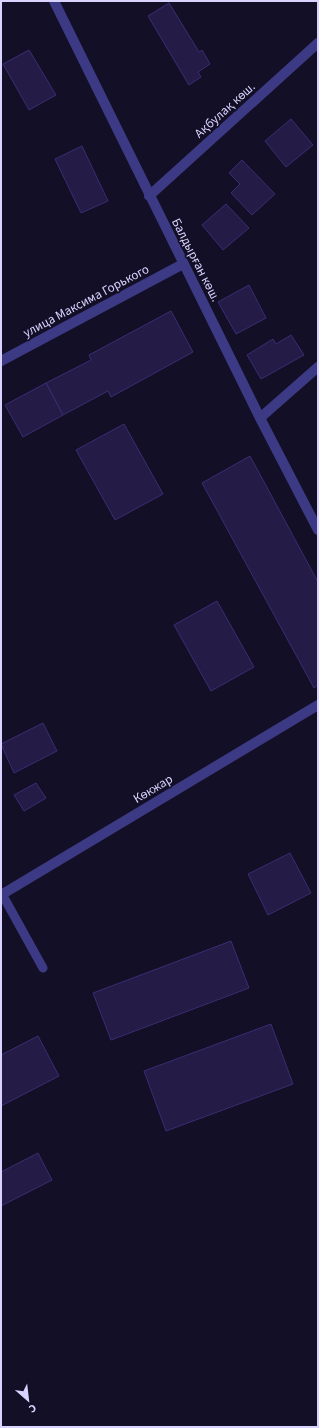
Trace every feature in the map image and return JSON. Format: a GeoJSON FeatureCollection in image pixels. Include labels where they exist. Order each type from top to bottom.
{"type":"FeatureCollection","features":[{"type":"Feature","properties":{"kind":"street","name":"Балдырған көш."},"geometry":{"type":"LineString","coordinates":[[54,1],[149,196],[318,530]]}},
{"type":"Feature","properties":{"kind":"street","name":"Ақбулақ көш."},"geometry":{"type":"LineString","coordinates":[[149,196],[318,43]]}},
{"type":"Feature","properties":{"kind":"street","name":"улица Максима Горького"},"geometry":{"type":"LineString","coordinates":[[1,361],[183,264]]}},
{"type":"Feature","properties":{"kind":"street"},"geometry":{"type":"LineString","coordinates":[[260,418],[318,367]]}},
{"type":"Feature","properties":{"kind":"street","name":"Көкжар"},"geometry":{"type":"LineString","coordinates":[[1,893],[318,705]]}},
{"type":"Feature","properties":{"kind":"lane"},"geometry":{"type":"LineString","coordinates":[[1,893],[43,968]]}},
{"type":"Feature","properties":{"kind":"building"},"geometry":{"type":"Polygon","coordinates":[[[169,3],[199,52],[202,50],[210,64],[198,72],[201,77],[189,85],[148,16],[169,3]]]}},
{"type":"Feature","properties":{"kind":"building"},"geometry":{"type":"Polygon","coordinates":[[[29,50],[56,95],[29,110],[3,64],[29,50]]]}},
{"type":"Feature","properties":{"kind":"building"},"geometry":{"type":"Polygon","coordinates":[[[291,119],[313,145],[286,167],[265,141],[291,119]]]}},
{"type":"Feature","properties":{"kind":"building"},"geometry":{"type":"Polygon","coordinates":[[[82,146],[108,201],[81,213],[55,159],[82,146]]]}},
{"type":"Feature","properties":{"kind":"building"},"geometry":{"type":"Polygon","coordinates":[[[242,160],[275,194],[252,215],[231,193],[240,184],[229,173],[242,160]]]}},
{"type":"Feature","properties":{"kind":"building"},"geometry":{"type":"Polygon","coordinates":[[[226,204],[249,228],[223,250],[202,225],[226,204]]]}},
{"type":"Feature","properties":{"kind":"building"},"geometry":{"type":"Polygon","coordinates":[[[249,285],[266,318],[236,334],[218,302],[249,285]]]}},
{"type":"Feature","properties":{"kind":"building"},"geometry":{"type":"Polygon","coordinates":[[[171,311],[193,352],[111,397],[108,391],[63,415],[46,383],[91,360],[89,355],[171,311]]]}},
{"type":"Feature","properties":{"kind":"building"},"geometry":{"type":"Polygon","coordinates":[[[291,335],[304,355],[261,379],[247,355],[273,339],[276,344],[291,335]]]}},
{"type":"Feature","properties":{"kind":"building"},"geometry":{"type":"Polygon","coordinates":[[[46,383],[63,415],[23,437],[5,405],[46,383]]]}},
{"type":"Feature","properties":{"kind":"building"},"geometry":{"type":"Polygon","coordinates":[[[124,424],[163,494],[115,520],[76,450],[124,424]]]}},
{"type":"Feature","properties":{"kind":"building"},"geometry":{"type":"Polygon","coordinates":[[[250,456],[318,582],[318,685],[314,688],[202,483],[250,456]]]}},
{"type":"Feature","properties":{"kind":"building"},"geometry":{"type":"Polygon","coordinates":[[[217,601],[254,667],[211,691],[174,625],[217,601]]]}},
{"type":"Feature","properties":{"kind":"building"},"geometry":{"type":"Polygon","coordinates":[[[43,723],[57,751],[14,773],[1,744],[43,723]]]}},
{"type":"Feature","properties":{"kind":"building"},"geometry":{"type":"Polygon","coordinates":[[[36,783],[46,798],[24,811],[14,795],[36,783]]]}},
{"type":"Feature","properties":{"kind":"building"},"geometry":{"type":"Polygon","coordinates":[[[290,853],[311,893],[268,915],[248,874],[290,853]]]}},
{"type":"Feature","properties":{"kind":"building"},"geometry":{"type":"Polygon","coordinates":[[[231,941],[249,988],[111,1040],[93,993],[231,941]]]}},
{"type":"Feature","properties":{"kind":"building"},"geometry":{"type":"Polygon","coordinates":[[[271,1024],[293,1084],[166,1131],[144,1071],[271,1024]]]}},
{"type":"Feature","properties":{"kind":"building"},"geometry":{"type":"Polygon","coordinates":[[[38,1036],[59,1076],[1,1106],[1,1055],[38,1036]]]}},
{"type":"Feature","properties":{"kind":"building"},"geometry":{"type":"Polygon","coordinates":[[[38,1153],[52,1180],[1,1206],[1,1172],[38,1153]]]}}]}
